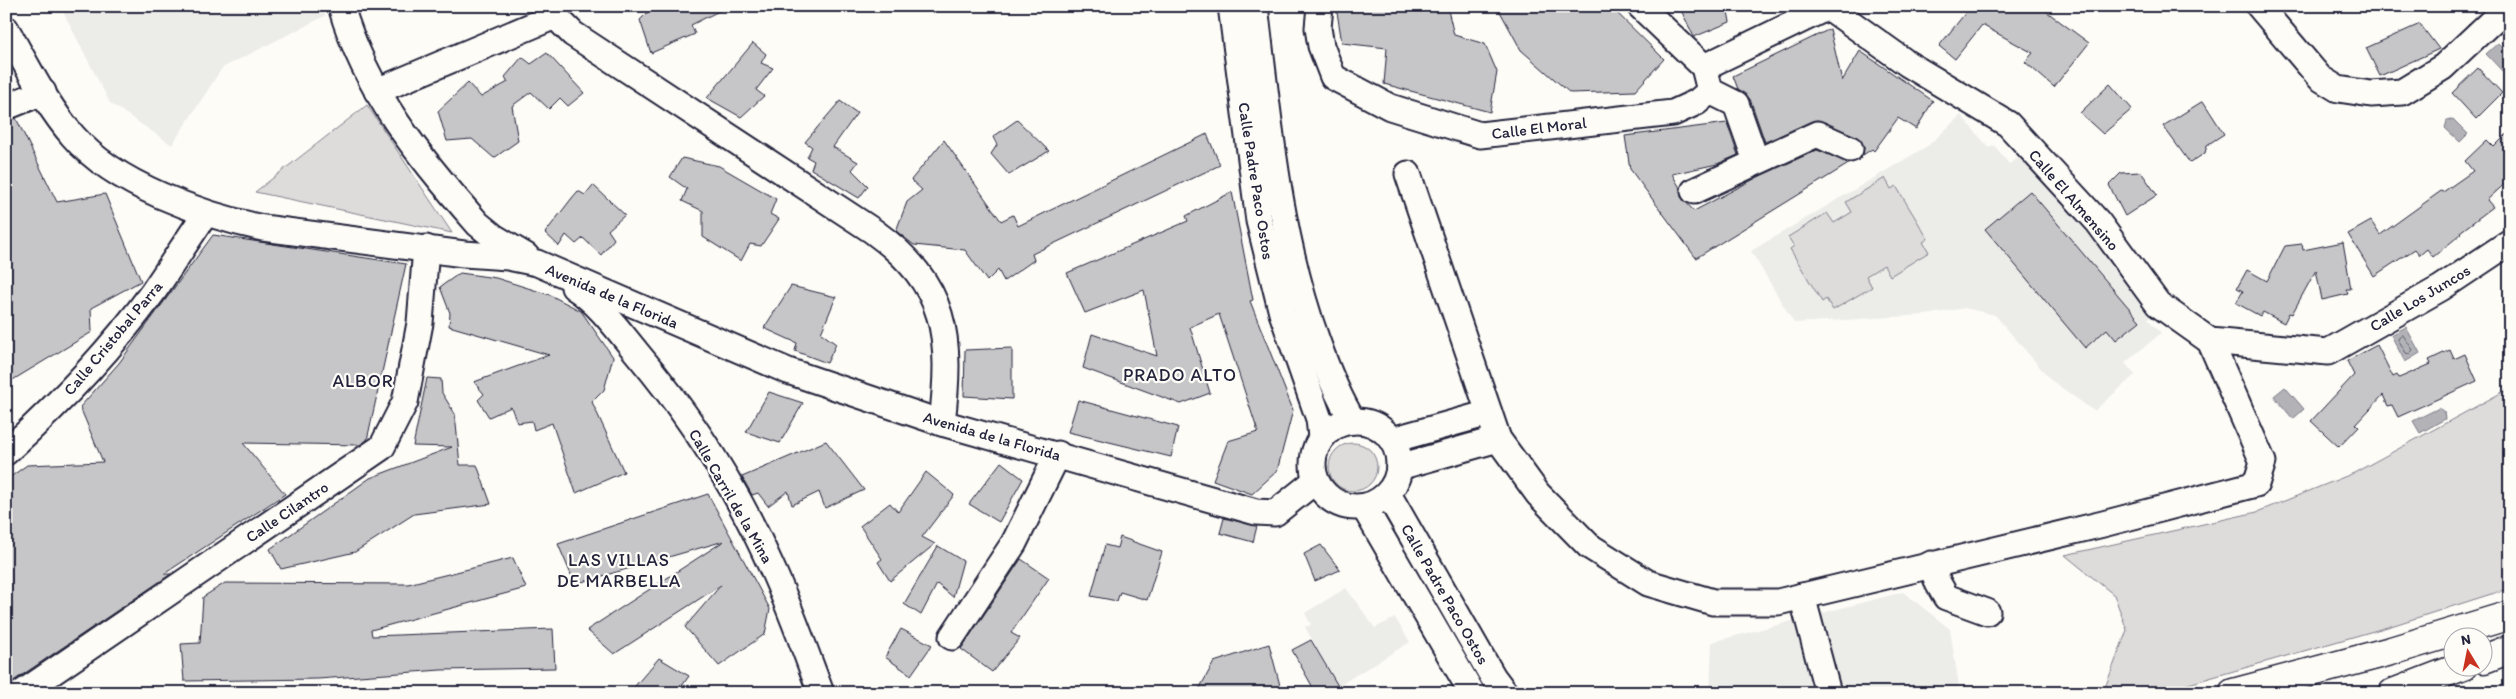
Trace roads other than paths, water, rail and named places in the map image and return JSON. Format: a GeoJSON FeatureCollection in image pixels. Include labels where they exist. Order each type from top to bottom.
{"type":"FeatureCollection","features":[{"type":"Feature","properties":{"kind":"highway"},"geometry":{"type":"LineString","coordinates":[[2233,693],[2391,651],[2510,615]]}},
{"type":"Feature","properties":{"kind":"highway"},"geometry":{"type":"LineString","coordinates":[[2494,655],[2510,648]]}},
{"type":"Feature","properties":{"kind":"highway"},"geometry":{"type":"LineString","coordinates":[[2393,693],[2444,673]]}},
{"type":"Feature","properties":{"kind":"street"},"geometry":{"type":"LineString","coordinates":[[341,6],[353,41],[377,91],[398,128],[478,224],[494,238],[537,263]]}},
{"type":"Feature","properties":{"kind":"street","name":"Calle Padre Paco Ostos"},"geometry":{"type":"LineString","coordinates":[[1231,6],[1259,221],[1282,313],[1319,419],[1322,437]]}},
{"type":"Feature","properties":{"kind":"street","name":"Calle Padre Paco Ostos"},"geometry":{"type":"LineString","coordinates":[[1255,6],[1276,168],[1290,249],[1311,324],[1330,377],[1340,401],[1353,420]]}},
{"type":"Feature","properties":{"kind":"street","name":"Calle El Moral"},"geometry":{"type":"LineString","coordinates":[[1320,6],[1318,28],[1321,46],[1333,77],[1390,107],[1480,135],[1673,113],[1697,102],[1707,79],[1828,6]]}},
{"type":"Feature","properties":{"kind":"street"},"geometry":{"type":"LineString","coordinates":[[1640,6],[1707,79],[1736,104],[1756,162]]}},
{"type":"Feature","properties":{"kind":"street","name":"Calle El Almensino"},"geometry":{"type":"LineString","coordinates":[[1828,6],[1908,64],[2008,124],[2098,222],[2158,304],[2210,341]]}},
{"type":"Feature","properties":{"kind":"street"},"geometry":{"type":"LineString","coordinates":[[2259,6],[2320,78],[2338,89],[2371,94],[2402,92],[2443,67],[2508,6]]}},
{"type":"Feature","properties":{"kind":"street"},"geometry":{"type":"LineString","coordinates":[[377,91],[557,11],[573,34],[865,225],[906,257],[932,293],[942,325],[947,363],[942,423]]}},
{"type":"Feature","properties":{"kind":"street","name":"Avenida de la Florida"},"geometry":{"type":"LineString","coordinates":[[6,29],[43,92],[73,136],[103,162],[144,187],[206,213],[263,228],[508,257],[537,263],[788,371],[942,423],[1058,454],[1247,509],[1275,513],[1316,481]]}},
{"type":"Feature","properties":{"kind":"street"},"geometry":{"type":"LineString","coordinates":[[6,107],[43,92]]}},
{"type":"Feature","properties":{"kind":"street"},"geometry":{"type":"LineString","coordinates":[[1694,191],[1817,134],[1850,149]]}},
{"type":"Feature","properties":{"kind":"street"},"geometry":{"type":"LineString","coordinates":[[1408,174],[1498,439],[1538,494],[1589,546],[1648,583],[1713,602],[1778,602],[2103,524],[2256,484],[2263,462],[2210,341]]}},
{"type":"Feature","properties":{"kind":"street","name":"Calle Cristobal Parra"},"geometry":{"type":"LineString","coordinates":[[6,452],[62,399],[124,329],[152,292],[206,213]]}},
{"type":"Feature","properties":{"kind":"street","name":"Calle Los Juncos"},"geometry":{"type":"LineString","coordinates":[[2210,341],[2328,352],[2441,288],[2510,242]]}},
{"type":"Feature","properties":{"kind":"street","name":"Calle Cilantro"},"geometry":{"type":"LineString","coordinates":[[22,693],[382,447],[405,402],[420,323],[426,248]]}},
{"type":"Feature","properties":{"kind":"street","name":"Calle Carril de la Mina"},"geometry":{"type":"LineString","coordinates":[[537,263],[583,293],[601,311],[655,375],[706,446],[748,518],[770,564],[821,693]]}},
{"type":"Feature","properties":{"kind":"street"},"geometry":{"type":"LineString","coordinates":[[1392,440],[1489,413]]}},
{"type":"Feature","properties":{"kind":"street"},"geometry":{"type":"LineString","coordinates":[[1353,420],[1375,425],[1392,440],[1399,466],[1396,481],[1388,494],[1364,507],[1346,507],[1330,500],[1316,481],[1312,466],[1314,451],[1322,437],[1335,426],[1353,420]]}},
{"type":"Feature","properties":{"kind":"street"},"geometry":{"type":"LineString","coordinates":[[1399,466],[1498,439]]}},
{"type":"Feature","properties":{"kind":"street"},"geometry":{"type":"LineString","coordinates":[[952,637],[1014,544],[1058,454]]}},
{"type":"Feature","properties":{"kind":"street","name":"Calle Padre Paco Ostos"},"geometry":{"type":"LineString","coordinates":[[1388,494],[1492,677],[1504,693]]}},
{"type":"Feature","properties":{"kind":"street","name":"Calle Padre Paco Ostos"},"geometry":{"type":"LineString","coordinates":[[1364,507],[1472,693]]}},
{"type":"Feature","properties":{"kind":"street"},"geometry":{"type":"LineString","coordinates":[[1931,564],[1946,597],[1986,612]]}},
{"type":"Feature","properties":{"kind":"street"},"geometry":{"type":"LineString","coordinates":[[1802,596],[1828,693]]}},
{"type":"Feature","properties":{"kind":"water"},"geometry":{"type":"Polygon","coordinates":[[[2498,43],[2510,55],[2510,73],[2505,74],[2486,54],[2498,43]]]}},
{"type":"Feature","properties":{"kind":"water"},"geometry":{"type":"Polygon","coordinates":[[[2453,119],[2468,134],[2460,142],[2445,128],[2447,121],[2453,119]]]}},
{"type":"Feature","properties":{"kind":"water"},"geometry":{"type":"Polygon","coordinates":[[[2406,327],[2420,353],[2405,362],[2391,335],[2406,327]]]}},
{"type":"Feature","properties":{"kind":"water"},"geometry":{"type":"Polygon","coordinates":[[[2285,387],[2304,409],[2293,419],[2274,396],[2285,387]]]}},
{"type":"Feature","properties":{"kind":"water"},"geometry":{"type":"Polygon","coordinates":[[[2439,408],[2444,412],[2445,419],[2420,433],[2413,421],[2439,408]]]}},
{"type":"Feature","properties":{"kind":"district","name":"PRADO ALTO"},"geometry":{"type":"Point","coordinates":[1180,375]}},
{"type":"Feature","properties":{"kind":"district","name":"ALBOR"},"geometry":{"type":"Point","coordinates":[363,381]}},
{"type":"Feature","properties":{"kind":"district","name":"LAS VILLAS DE MARBELLA"},"geometry":{"type":"Point","coordinates":[619,570]}}]}
